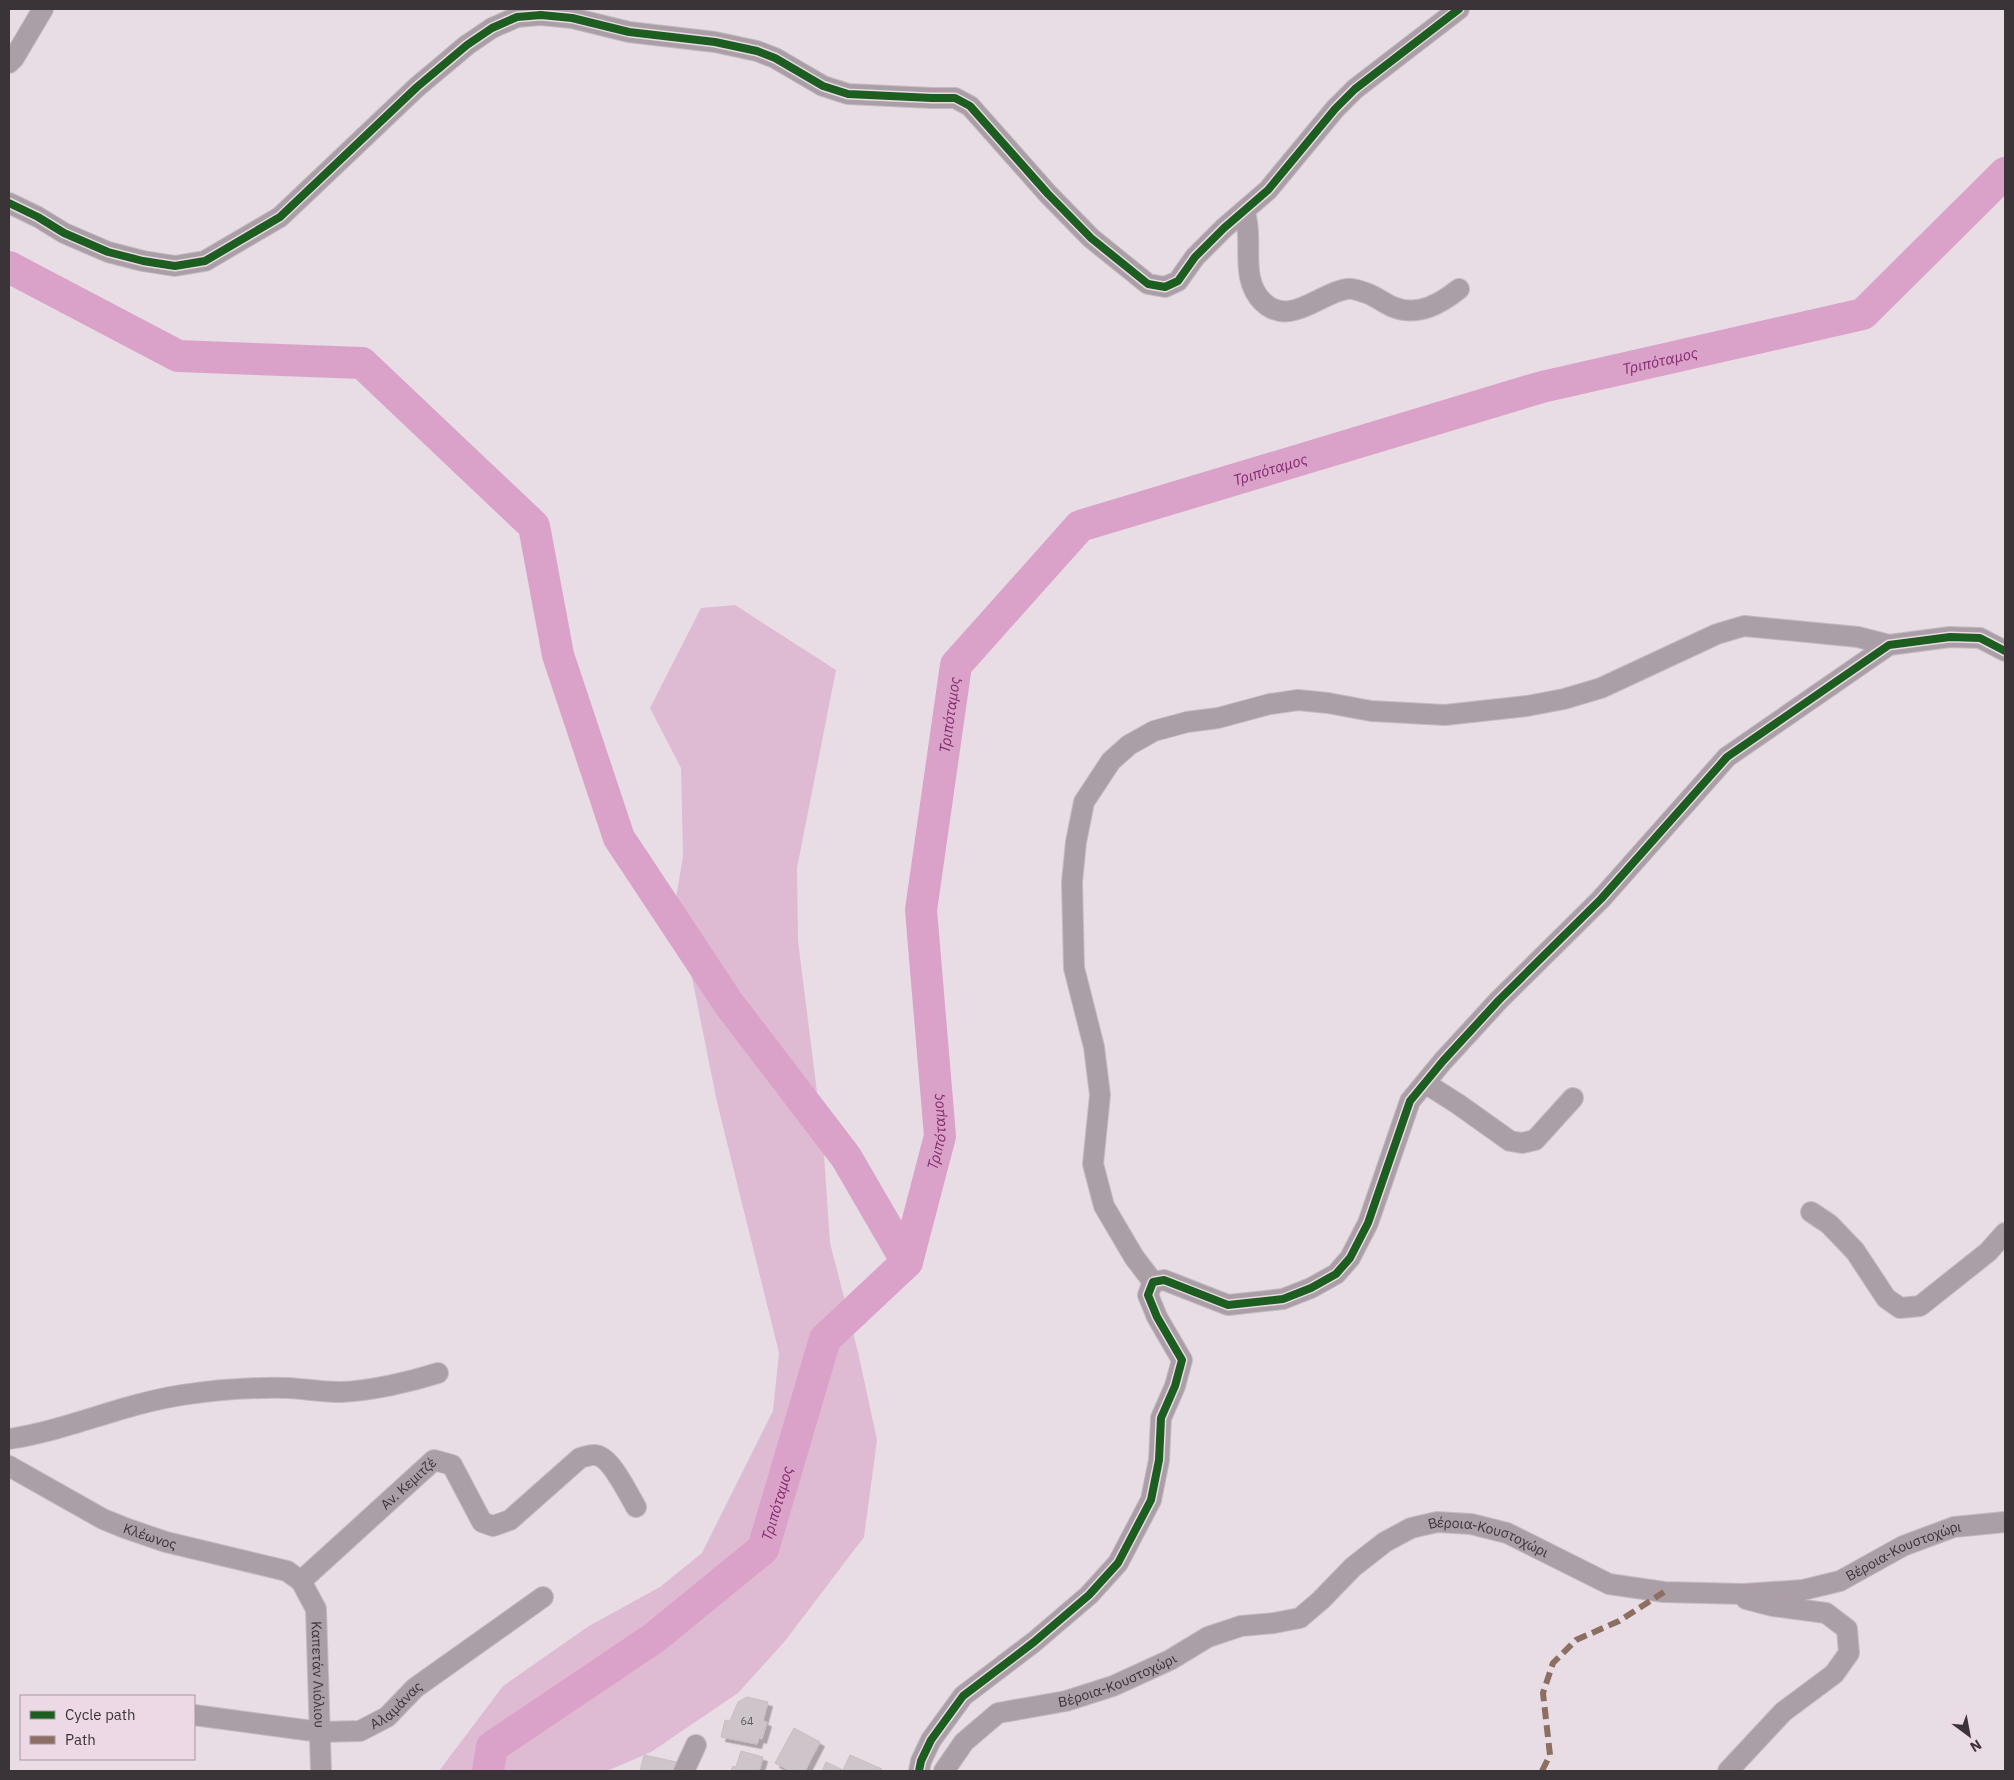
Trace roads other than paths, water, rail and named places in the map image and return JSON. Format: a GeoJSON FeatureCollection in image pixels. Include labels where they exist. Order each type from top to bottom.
{"type":"FeatureCollection","features":[{"type":"Feature","properties":{"kind":"street"},"geometry":{"type":"LineString","coordinates":[[9,63],[14,58],[43,9]]}},
{"type":"Feature","properties":{"kind":"street"},"geometry":{"type":"LineString","coordinates":[[9,203],[38,217],[64,233],[108,252],[143,261],[174,266],[205,261],[280,217],[418,87],[467,45],[492,28],[517,17],[541,15],[572,18],[629,32],[716,42],[757,51],[775,58],[823,86],[848,94],[955,98],[970,106],[1048,194],[1091,238],[1148,284],[1165,287],[1178,281],[1196,257],[1224,228],[1268,190],[1335,109],[1355,89],[1459,9]]}},
{"type":"Feature","properties":{"kind":"street"},"geometry":{"type":"LineString","coordinates":[[1244,211],[1248,222],[1247,256],[1253,286],[1263,302],[1276,310],[1294,311],[1313,304],[1332,292],[1350,288],[1372,295],[1394,307],[1422,311],[1443,302],[1459,289]]}},
{"type":"Feature","properties":{"kind":"street"},"geometry":{"type":"LineString","coordinates":[[1153,1282],[1134,1257],[1104,1206],[1093,1164],[1100,1095],[1094,1047],[1074,968],[1072,882],[1076,842],[1084,802],[1111,761],[1123,751],[1154,731],[1187,722],[1218,718],[1270,704],[1298,700],[1328,703],[1371,711],[1445,715],[1527,706],[1564,699],[1601,688],[1717,634],[1744,626],[1858,637],[1889,646],[1950,637],[1980,638],[2005,650]]}},
{"type":"Feature","properties":{"kind":"street"},"geometry":{"type":"LineString","coordinates":[[1153,1282],[1164,1280],[1228,1305],[1283,1299],[1311,1288],[1336,1274],[1350,1258],[1368,1223],[1410,1101],[1443,1061],[1499,1000],[1601,899],[1727,757],[1889,646]]}},
{"type":"Feature","properties":{"kind":"street"},"geometry":{"type":"LineString","coordinates":[[1425,1083],[1510,1141],[1522,1143],[1535,1140],[1574,1098]]}},
{"type":"Feature","properties":{"kind":"street"},"geometry":{"type":"LineString","coordinates":[[1812,1212],[1829,1224],[1855,1251],[1886,1298],[1900,1308],[1920,1306],[1988,1252],[2005,1233]]}},
{"type":"Feature","properties":{"kind":"street"},"geometry":{"type":"LineString","coordinates":[[919,1771],[921,1761],[931,1740],[963,1696],[1034,1642],[1089,1595],[1118,1562],[1151,1500],[1159,1460],[1161,1418],[1175,1386],[1182,1360],[1156,1318],[1148,1295],[1153,1282]]}},
{"type":"Feature","properties":{"kind":"street"},"geometry":{"type":"LineString","coordinates":[[9,1439],[39,1434],[140,1404],[183,1395],[277,1388],[342,1392],[412,1381],[438,1373]]}},
{"type":"Feature","properties":{"kind":"street","name":"Αν. Κεμιτζέ"},"geometry":{"type":"LineString","coordinates":[[301,1581],[434,1460],[452,1465],[482,1522],[493,1526],[510,1520],[580,1458],[594,1455],[601,1456],[615,1470],[636,1506]]}},
{"type":"Feature","properties":{"kind":"street","name":"Κλέωνος"},"geometry":{"type":"LineString","coordinates":[[9,1466],[103,1519],[166,1542],[287,1571],[301,1581]]}},
{"type":"Feature","properties":{"kind":"street","name":"Βέροια-Κουστοχώρι"},"geometry":{"type":"LineString","coordinates":[[944,1771],[964,1742],[998,1713],[1066,1701],[1113,1686],[1170,1660],[1208,1637],[1241,1626],[1300,1618],[1353,1568],[1385,1542],[1411,1528],[1438,1522],[1471,1524],[1507,1532],[1609,1584],[1664,1592],[1728,1594],[1803,1590],[1840,1582],[1903,1546],[1954,1527],[2005,1522]]}},
{"type":"Feature","properties":{"kind":"street","name":"Καπετάν Λιόλιου"},"geometry":{"type":"LineString","coordinates":[[301,1581],[316,1609],[321,1771]]}},
{"type":"Feature","properties":{"kind":"street"},"geometry":{"type":"LineString","coordinates":[[1728,1594],[1772,1606],[1826,1613],[1847,1628],[1849,1653],[1834,1674],[1783,1712],[1728,1771]]}},
{"type":"Feature","properties":{"kind":"street","name":"Αλαμάνας"},"geometry":{"type":"LineString","coordinates":[[195,1715],[320,1732],[360,1731],[387,1717],[415,1688],[543,1597]]}},
{"type":"Feature","properties":{"kind":"street"},"geometry":{"type":"LineString","coordinates":[[684,1771],[696,1745]]}},
{"type":"Feature","properties":{"kind":"waterway","name":"Τριπόταμος"},"geometry":{"type":"LineString","coordinates":[[488,1771],[492,1747],[654,1638],[763,1549],[825,1339],[907,1262],[940,1136],[921,910],[956,665],[1080,526],[1542,387],[1863,314],[2005,173]]}},
{"type":"Feature","properties":{"kind":"waterway"},"geometry":{"type":"LineString","coordinates":[[9,267],[178,356],[362,363],[534,526],[558,655],[619,838],[729,1004],[846,1157],[907,1262]]}}]}
